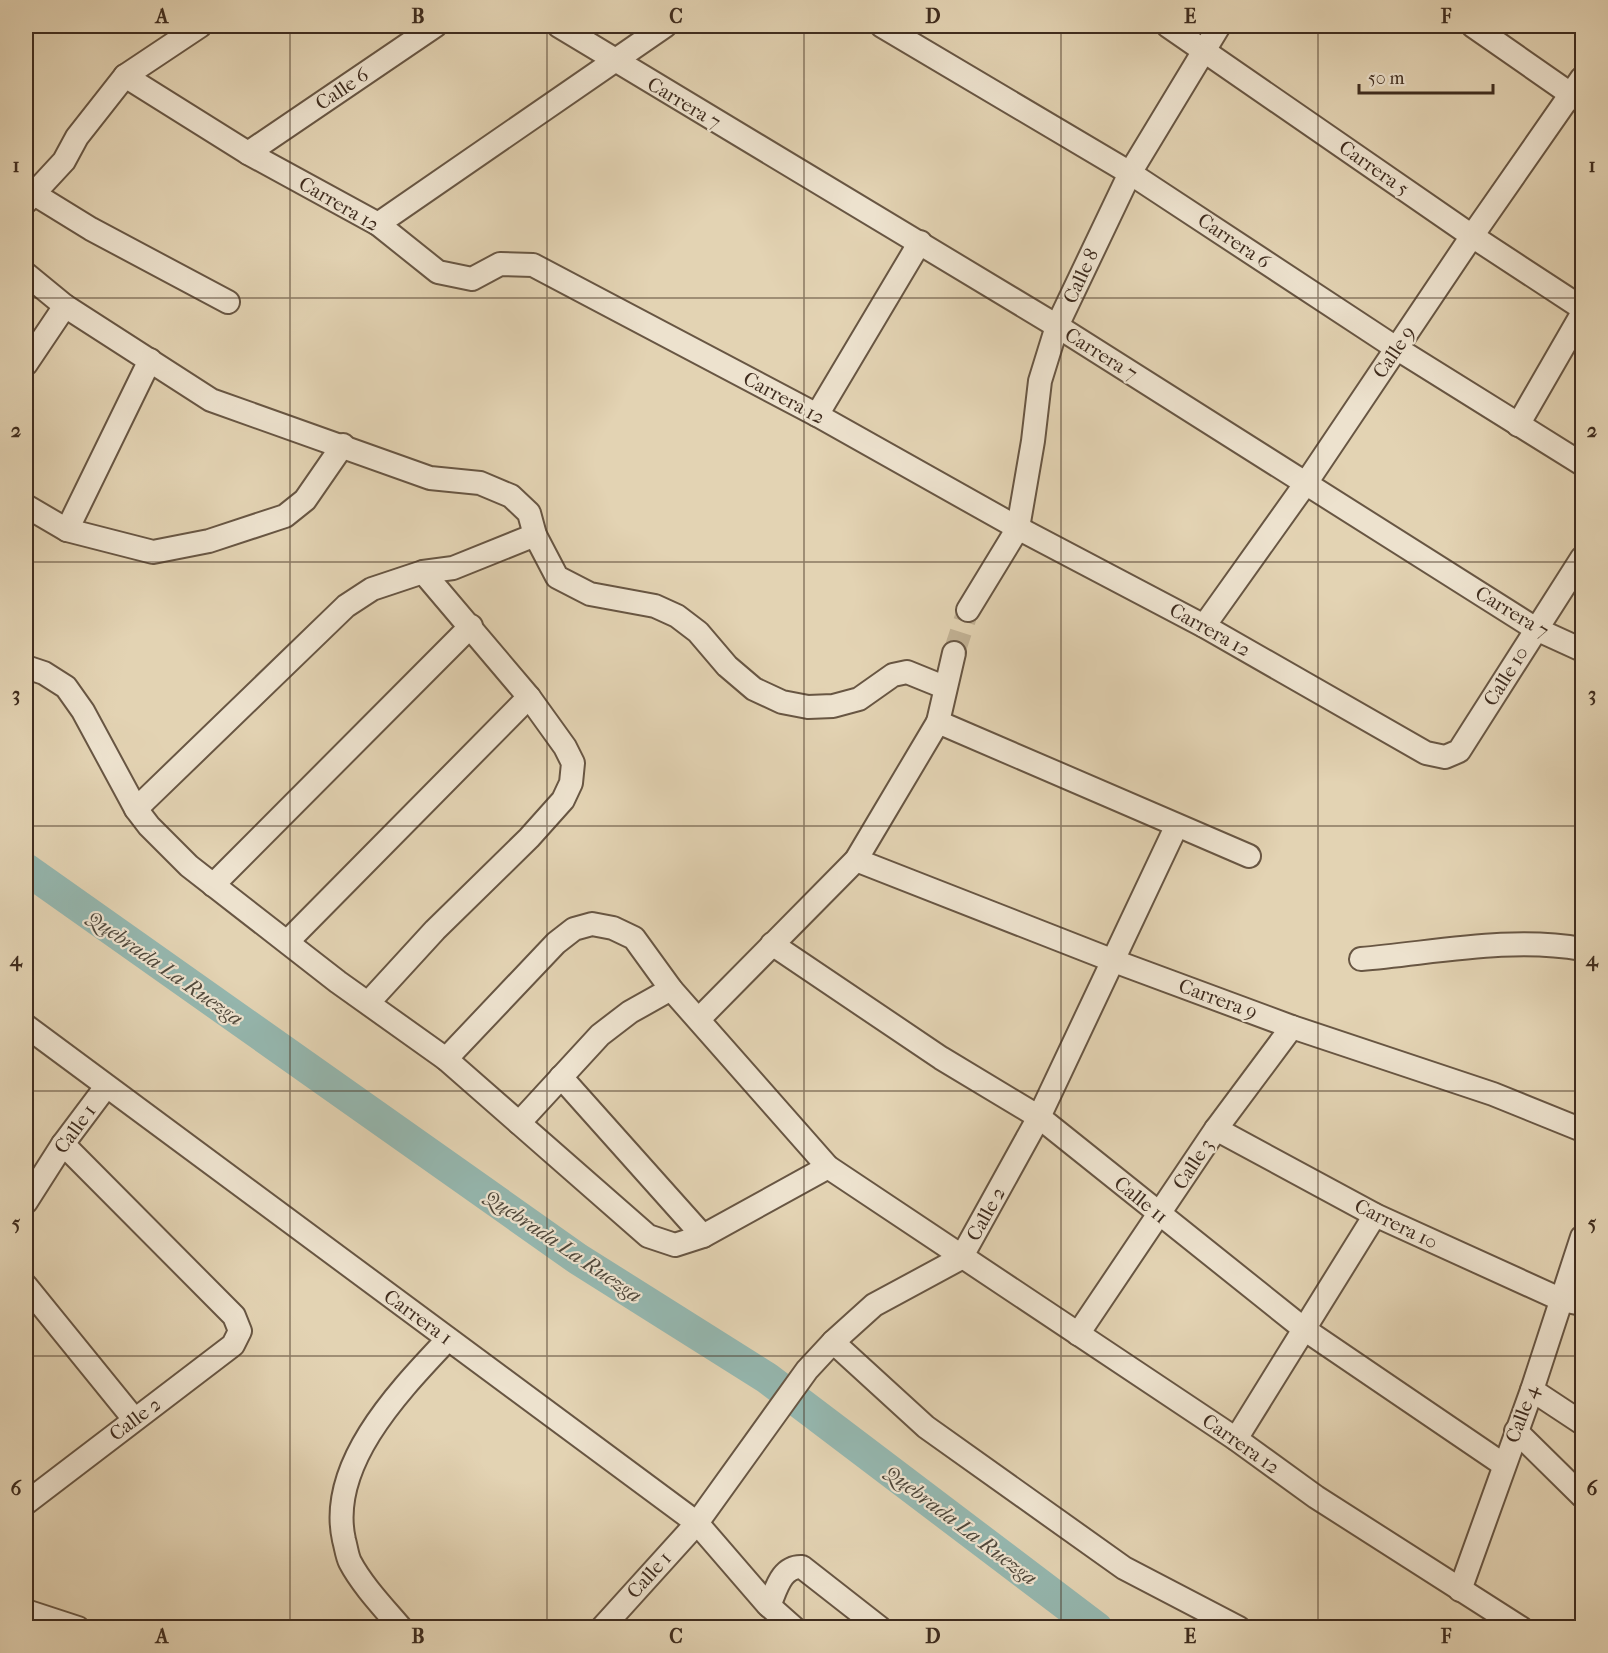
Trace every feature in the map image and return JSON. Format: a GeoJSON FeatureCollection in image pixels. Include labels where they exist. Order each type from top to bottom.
{"type":"FeatureCollection","features":[{"type":"Feature","properties":{"kind":"street"},"geometry":{"type":"LineString","coordinates":[[200,26],[125,76],[77,137],[64,161],[28,195],[228,303]]}},
{"type":"Feature","properties":{"kind":"street","name":"Calle 6"},"geometry":{"type":"LineString","coordinates":[[248,153],[435,26]]}},
{"type":"Feature","properties":{"kind":"street","name":"Carrera 7"},"geometry":{"type":"LineString","coordinates":[[559,26],[1057,326],[1536,629],[1582,650]]}},
{"type":"Feature","properties":{"kind":"street"},"geometry":{"type":"LineString","coordinates":[[378,225],[665,26]]}},
{"type":"Feature","properties":{"kind":"street","name":"Carrera 6"},"geometry":{"type":"LineString","coordinates":[[882,26],[1131,173],[1396,348],[1582,464]]}},
{"type":"Feature","properties":{"kind":"street","name":"Carrera 5"},"geometry":{"type":"LineString","coordinates":[[1168,26],[1472,236],[1582,308]]}},
{"type":"Feature","properties":{"kind":"street","name":"Calle 8"},"geometry":{"type":"LineString","coordinates":[[968,610],[1018,528],[1033,441],[1040,381],[1057,326],[1131,173],[1219,26]]}},
{"type":"Feature","properties":{"kind":"street"},"geometry":{"type":"LineString","coordinates":[[1473,26],[1579,91]]}},
{"type":"Feature","properties":{"kind":"street","name":"Carrera 12"},"geometry":{"type":"LineString","coordinates":[[125,76],[248,153],[378,225],[438,272],[456,278],[471,279],[500,264],[533,265],[817,415],[1018,528],[1204,626],[1426,753],[1445,758]]}},
{"type":"Feature","properties":{"kind":"street","name":"Calle 9"},"geometry":{"type":"LineString","coordinates":[[1204,626],[1306,483],[1472,236],[1579,91]]}},
{"type":"Feature","properties":{"kind":"street"},"geometry":{"type":"LineString","coordinates":[[817,415],[920,242]]}},
{"type":"Feature","properties":{"kind":"street"},"geometry":{"type":"LineString","coordinates":[[26,274],[65,306],[211,400],[343,445],[430,478],[480,483],[511,496],[529,513],[535,535],[557,577],[590,594],[655,606],[677,616],[698,632],[727,666],[754,689],[782,702],[808,707],[832,706],[859,699],[893,675],[907,672],[944,687]]}},
{"type":"Feature","properties":{"kind":"street"},"geometry":{"type":"LineString","coordinates":[[26,364],[65,306]]}},
{"type":"Feature","properties":{"kind":"street"},"geometry":{"type":"LineString","coordinates":[[1518,425],[1582,314]]}},
{"type":"Feature","properties":{"kind":"street"},"geometry":{"type":"LineString","coordinates":[[67,530],[150,360]]}},
{"type":"Feature","properties":{"kind":"street"},"geometry":{"type":"LineString","coordinates":[[26,506],[67,530],[153,552],[209,541],[285,516],[305,500],[343,445]]}},
{"type":"Feature","properties":{"kind":"street"},"geometry":{"type":"LineString","coordinates":[[136,809],[346,606],[372,589],[423,572],[453,568],[535,535]]}},
{"type":"Feature","properties":{"kind":"street","name":"Calle 10"},"geometry":{"type":"LineString","coordinates":[[1445,758],[1459,751],[1582,558]]}},
{"type":"Feature","properties":{"kind":"street"},"geometry":{"type":"LineString","coordinates":[[369,1002],[435,930],[529,838],[563,800],[571,783],[573,763],[565,747],[529,697],[423,572]]}},
{"type":"Feature","properties":{"kind":"street"},"geometry":{"type":"LineString","coordinates":[[213,885],[471,626]]}},
{"type":"Feature","properties":{"kind":"street"},"geometry":{"type":"LineString","coordinates":[[699,1018],[856,860],[938,723],[944,687],[954,653]]}},
{"type":"Feature","properties":{"kind":"street"},"geometry":{"type":"LineString","coordinates":[[26,667],[44,673],[66,687],[83,711],[136,809],[149,826],[189,866],[339,982],[446,1059],[648,1236],[675,1245],[703,1236],[828,1167]]}},
{"type":"Feature","properties":{"kind":"street"},"geometry":{"type":"LineString","coordinates":[[288,941],[529,697]]}},
{"type":"Feature","properties":{"kind":"street"},"geometry":{"type":"LineString","coordinates":[[938,723],[1176,827],[1250,856]]}},
{"type":"Feature","properties":{"kind":"street","name":"Calle 2"},"geometry":{"type":"LineString","coordinates":[[697,1523],[807,1370],[833,1342],[874,1305],[961,1258],[1039,1117],[1176,827]]}},
{"type":"Feature","properties":{"kind":"street","name":"Carrera 9"},"geometry":{"type":"LineString","coordinates":[[856,860],[1114,961],[1292,1027],[1493,1094],[1582,1131]]}},
{"type":"Feature","properties":{"kind":"street","name":"Carrera 12"},"geometry":{"type":"LineString","coordinates":[[446,1059],[556,943],[573,929],[592,924],[613,928],[634,938],[671,989],[699,1018],[828,1167],[961,1258],[1236,1439],[1316,1497],[1521,1628]]}},
{"type":"Feature","properties":{"kind":"street","name":"Calle 11"},"geometry":{"type":"LineString","coordinates":[[772,944],[941,1058],[1039,1117],[1304,1329],[1504,1465]]}},
{"type":"Feature","properties":{"kind":"street"},"geometry":{"type":"LineString","coordinates":[[1361,959],[1503,946],[1545,945],[1582,949]]}},
{"type":"Feature","properties":{"kind":"street"},"geometry":{"type":"LineString","coordinates":[[519,1123],[600,1035],[630,1012],[671,989]]}},
{"type":"Feature","properties":{"kind":"street","name":"Carrera 1"},"geometry":{"type":"LineString","coordinates":[[26,1026],[105,1088],[697,1523],[769,1606],[794,1628]]}},
{"type":"Feature","properties":{"kind":"street","name":"Calle 3"},"geometry":{"type":"LineString","coordinates":[[1078,1335],[1160,1216],[1216,1129],[1292,1027]]}},
{"type":"Feature","properties":{"kind":"street"},"geometry":{"type":"LineString","coordinates":[[561,1077],[703,1236]]}},
{"type":"Feature","properties":{"kind":"street","name":"Calle 1"},"geometry":{"type":"LineString","coordinates":[[26,1202],[63,1144],[105,1088]]}},
{"type":"Feature","properties":{"kind":"street","name":"Carrera 10"},"geometry":{"type":"LineString","coordinates":[[1216,1129],[1375,1215],[1572,1302]]}},
{"type":"Feature","properties":{"kind":"street","name":"Calle 2"},"geometry":{"type":"LineString","coordinates":[[26,1502],[233,1345],[240,1331],[234,1316],[63,1144]]}},
{"type":"Feature","properties":{"kind":"street"},"geometry":{"type":"LineString","coordinates":[[1236,1439],[1375,1215]]}},
{"type":"Feature","properties":{"kind":"street","name":"Calle 4"},"geometry":{"type":"LineString","coordinates":[[1460,1590],[1516,1431],[1572,1302],[1582,1237]]}},
{"type":"Feature","properties":{"kind":"street"},"geometry":{"type":"LineString","coordinates":[[26,1286],[135,1419]]}},
{"type":"Feature","properties":{"kind":"street"},"geometry":{"type":"LineString","coordinates":[[401,1628],[349,1561],[339,1519],[352,1470],[371,1429],[395,1396],[448,1339]]}},
{"type":"Feature","properties":{"kind":"street"},"geometry":{"type":"LineString","coordinates":[[833,1342],[926,1427],[1124,1568],[1239,1628]]}},
{"type":"Feature","properties":{"kind":"street"},"geometry":{"type":"LineString","coordinates":[[1532,1390],[1582,1423]]}},
{"type":"Feature","properties":{"kind":"street"},"geometry":{"type":"LineString","coordinates":[[1516,1431],[1582,1496]]}},
{"type":"Feature","properties":{"kind":"street","name":"Calle 1"},"geometry":{"type":"LineString","coordinates":[[602,1628],[697,1523]]}},
{"type":"Feature","properties":{"kind":"street"},"geometry":{"type":"LineString","coordinates":[[769,1606],[783,1575],[795,1567],[802,1567],[880,1628]]}},
{"type":"Feature","properties":{"kind":"street"},"geometry":{"type":"LineString","coordinates":[[26,1611],[78,1628]]}},
{"type":"Feature","properties":{"kind":"waterway","name":"Quebrada La Ruezga"},"geometry":{"type":"LineString","coordinates":[[26,869],[578,1259],[767,1378],[1097,1628]]}},
{"type":"Feature","properties":{"kind":"tunnel"},"geometry":{"type":"LineString","coordinates":[[954,653],[968,610]]}}]}
